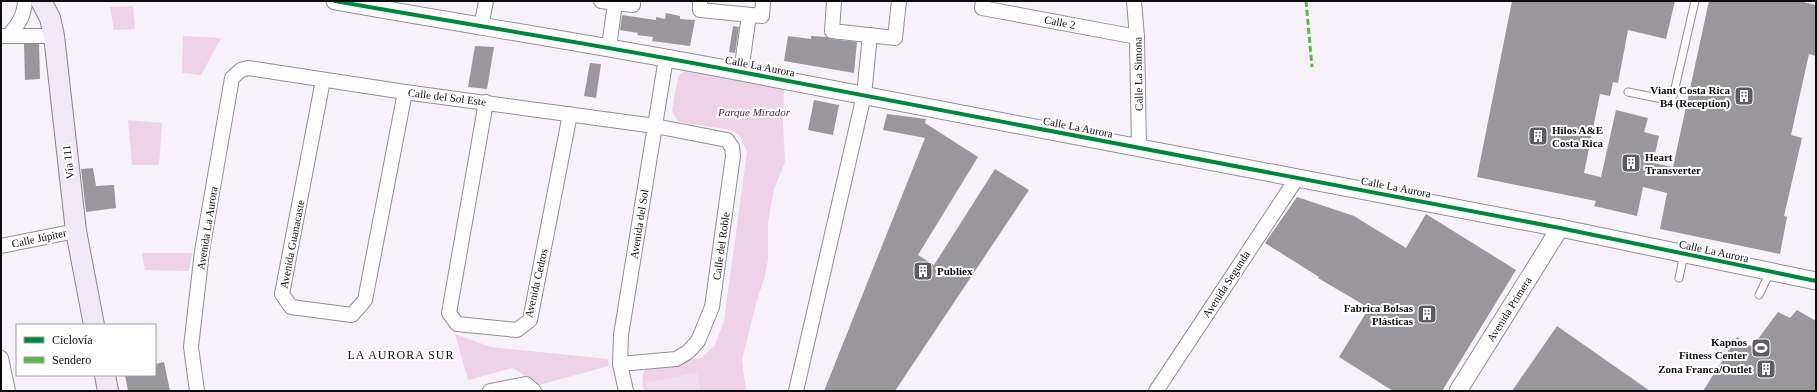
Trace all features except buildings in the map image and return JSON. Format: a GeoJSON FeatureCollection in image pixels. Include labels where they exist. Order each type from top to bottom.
{"type":"FeatureCollection","features":[{"type":"Feature","properties":{"kind":"main road","name":"Vía 111"},"geometry":{"type":"LineString","coordinates":[[41,1],[50,18],[54,36],[76,231],[94,324]]}},
{"type":"Feature","properties":{"kind":"main road"},"geometry":{"type":"LineString","coordinates":[[105,376],[108,391]]}},
{"type":"Feature","properties":{"kind":"street"},"geometry":{"type":"LineString","coordinates":[[5,36],[20,22],[24,13],[25,1]]}},
{"type":"Feature","properties":{"kind":"street","name":"Calle La Aurora"},"geometry":{"type":"LineString","coordinates":[[335,1],[360,3],[481,27],[609,47],[864,95],[1560,228],[1816,282]]}},
{"type":"Feature","properties":{"kind":"street"},"geometry":{"type":"LineString","coordinates":[[481,27],[486,1]]}},
{"type":"Feature","properties":{"kind":"street"},"geometry":{"type":"LineString","coordinates":[[609,47],[608,2],[633,5],[634,1]]}},
{"type":"Feature","properties":{"kind":"street"},"geometry":{"type":"LineString","coordinates":[[700,1],[700,10],[762,16],[763,1]]}},
{"type":"Feature","properties":{"kind":"street"},"geometry":{"type":"LineString","coordinates":[[834,1],[832,31],[895,38],[899,1]]}},
{"type":"Feature","properties":{"kind":"street","name":"Calle La Simona"},"geometry":{"type":"LineString","coordinates":[[1134,1],[1137,37],[1139,148]]}},
{"type":"Feature","properties":{"kind":"street","name":"Calle 2"},"geometry":{"type":"LineString","coordinates":[[982,4],[1137,37]]}},
{"type":"Feature","properties":{"kind":"street"},"geometry":{"type":"LineString","coordinates":[[741,72],[749,15]]}},
{"type":"Feature","properties":{"kind":"street"},"geometry":{"type":"LineString","coordinates":[[796,391],[864,95],[870,35]]}},
{"type":"Feature","properties":{"kind":"street"},"geometry":{"type":"LineString","coordinates":[[5,36],[54,36]]}},
{"type":"Feature","properties":{"kind":"street","name":"Avenida del Sol"},"geometry":{"type":"LineString","coordinates":[[626,391],[620,364],[621,335],[666,58]]}},
{"type":"Feature","properties":{"kind":"street","name":"Calle del Sol Este"},"geometry":{"type":"LineString","coordinates":[[240,70],[248,68],[405,92],[655,126]]}},
{"type":"Feature","properties":{"kind":"street","name":"Avenida La Aurora"},"geometry":{"type":"LineString","coordinates":[[197,391],[191,347],[199,273],[232,78],[240,70]]}},
{"type":"Feature","properties":{"kind":"street","name":"Avenida Guanacaste"},"geometry":{"type":"LineString","coordinates":[[323,80],[282,294],[291,307],[352,315],[365,300],[405,92]]}},
{"type":"Feature","properties":{"kind":"street","name":"Avenida Cedros"},"geometry":{"type":"LineString","coordinates":[[486,102],[449,313],[458,324],[517,330],[530,320],[570,114]]}},
{"type":"Feature","properties":{"kind":"street","name":"Calle del Roble"},"geometry":{"type":"LineString","coordinates":[[620,364],[676,359],[688,352],[698,341],[706,324],[712,307],[717,280],[733,156],[732,147],[727,140],[655,126]]}},
{"type":"Feature","properties":{"kind":"street","name":"Avenida Segunda"},"geometry":{"type":"LineString","coordinates":[[1156,391],[1297,178]]}},
{"type":"Feature","properties":{"kind":"street","name":"Avenida Primera"},"geometry":{"type":"LineString","coordinates":[[1458,391],[1560,228]]}},
{"type":"Feature","properties":{"kind":"street","name":"Calle Júpiter"},"geometry":{"type":"LineString","coordinates":[[1,246],[76,231]]}},
{"type":"Feature","properties":{"kind":"street"},"geometry":{"type":"LineString","coordinates":[[1,358],[8,391]]}},
{"type":"Feature","properties":{"kind":"street"},"geometry":{"type":"LineString","coordinates":[[490,391],[526,384],[534,391]]}},
{"type":"Feature","properties":{"kind":"lane"},"geometry":{"type":"LineString","coordinates":[[1628,92],[1672,101],[1695,1]]}},
{"type":"Feature","properties":{"kind":"lane"},"geometry":{"type":"LineString","coordinates":[[1679,278],[1684,254]]}},
{"type":"Feature","properties":{"kind":"lane"},"geometry":{"type":"LineString","coordinates":[[1759,295],[1770,272]]}},
{"type":"Feature","properties":{"kind":"green space"},"geometry":{"type":"Polygon","coordinates":[[[133,6],[135,29],[114,30],[110,7],[133,6]]]}},
{"type":"Feature","properties":{"kind":"green space"},"geometry":{"type":"Polygon","coordinates":[[[183,36],[221,38],[201,75],[182,73],[183,36]]]}},
{"type":"Feature","properties":{"kind":"green space","name":"Parque Mirador"},"geometry":{"type":"Polygon","coordinates":[[[687,71],[784,89],[783,124],[785,162],[774,189],[768,222],[768,260],[742,360],[746,391],[644,391],[642,380],[643,374],[650,366],[701,358],[715,345],[724,321],[747,152],[740,136],[732,130],[679,122],[675,117],[672,110],[678,78],[681,73],[687,71]]]}},
{"type":"Feature","properties":{"kind":"green space"},"geometry":{"type":"Polygon","coordinates":[[[128,120],[162,123],[159,165],[132,165],[128,120]]]}},
{"type":"Feature","properties":{"kind":"green space"},"geometry":{"type":"Polygon","coordinates":[[[142,253],[192,253],[189,271],[145,270],[142,253]]]}},
{"type":"Feature","properties":{"kind":"green space"},"geometry":{"type":"Polygon","coordinates":[[[455,334],[491,347],[608,359],[609,366],[539,385],[513,368],[468,380],[455,334]]]}},
{"type":"Feature","properties":{"kind":"shaded area"},"geometry":{"type":"Polygon","coordinates":[[[697,373],[701,391],[648,391],[646,382],[697,373]]]}},
{"type":"Feature","properties":{"kind":"marked path"},"geometry":{"type":"LineString","coordinates":[[1306,1],[1312,67]]}},
{"type":"Feature","properties":{"kind":"cycle path"},"geometry":{"type":"LineString","coordinates":[[335,1],[640,53],[741,72],[1560,228],[1816,281]]}},
{"type":"Feature","properties":{"kind":"place","name":"Viant Costa Rica B4 (Reception)"},"geometry":{"type":"Point","coordinates":[1744,96]}},
{"type":"Feature","properties":{"kind":"place","name":"Hilos A&E Costa Rica"},"geometry":{"type":"Point","coordinates":[1538,136]}},
{"type":"Feature","properties":{"kind":"place","name":"Heart Transverter"},"geometry":{"type":"Point","coordinates":[1631,163]}},
{"type":"Feature","properties":{"kind":"place","name":"Publiex"},"geometry":{"type":"Point","coordinates":[923,271]}},
{"type":"Feature","properties":{"kind":"place","name":"Fabrica Bolsas Plásticas"},"geometry":{"type":"Point","coordinates":[1427,314]}},
{"type":"Feature","properties":{"kind":"place","name":"Kapnos Fitness Center"},"geometry":{"type":"Point","coordinates":[1761,348]}},
{"type":"Feature","properties":{"kind":"place","name":"Zona Franca/Outlet"},"geometry":{"type":"Point","coordinates":[1766,369]}},
{"type":"Feature","properties":{"kind":"district","name":"LA AURORA SUR"},"geometry":{"type":"Point","coordinates":[401,355]}}]}
